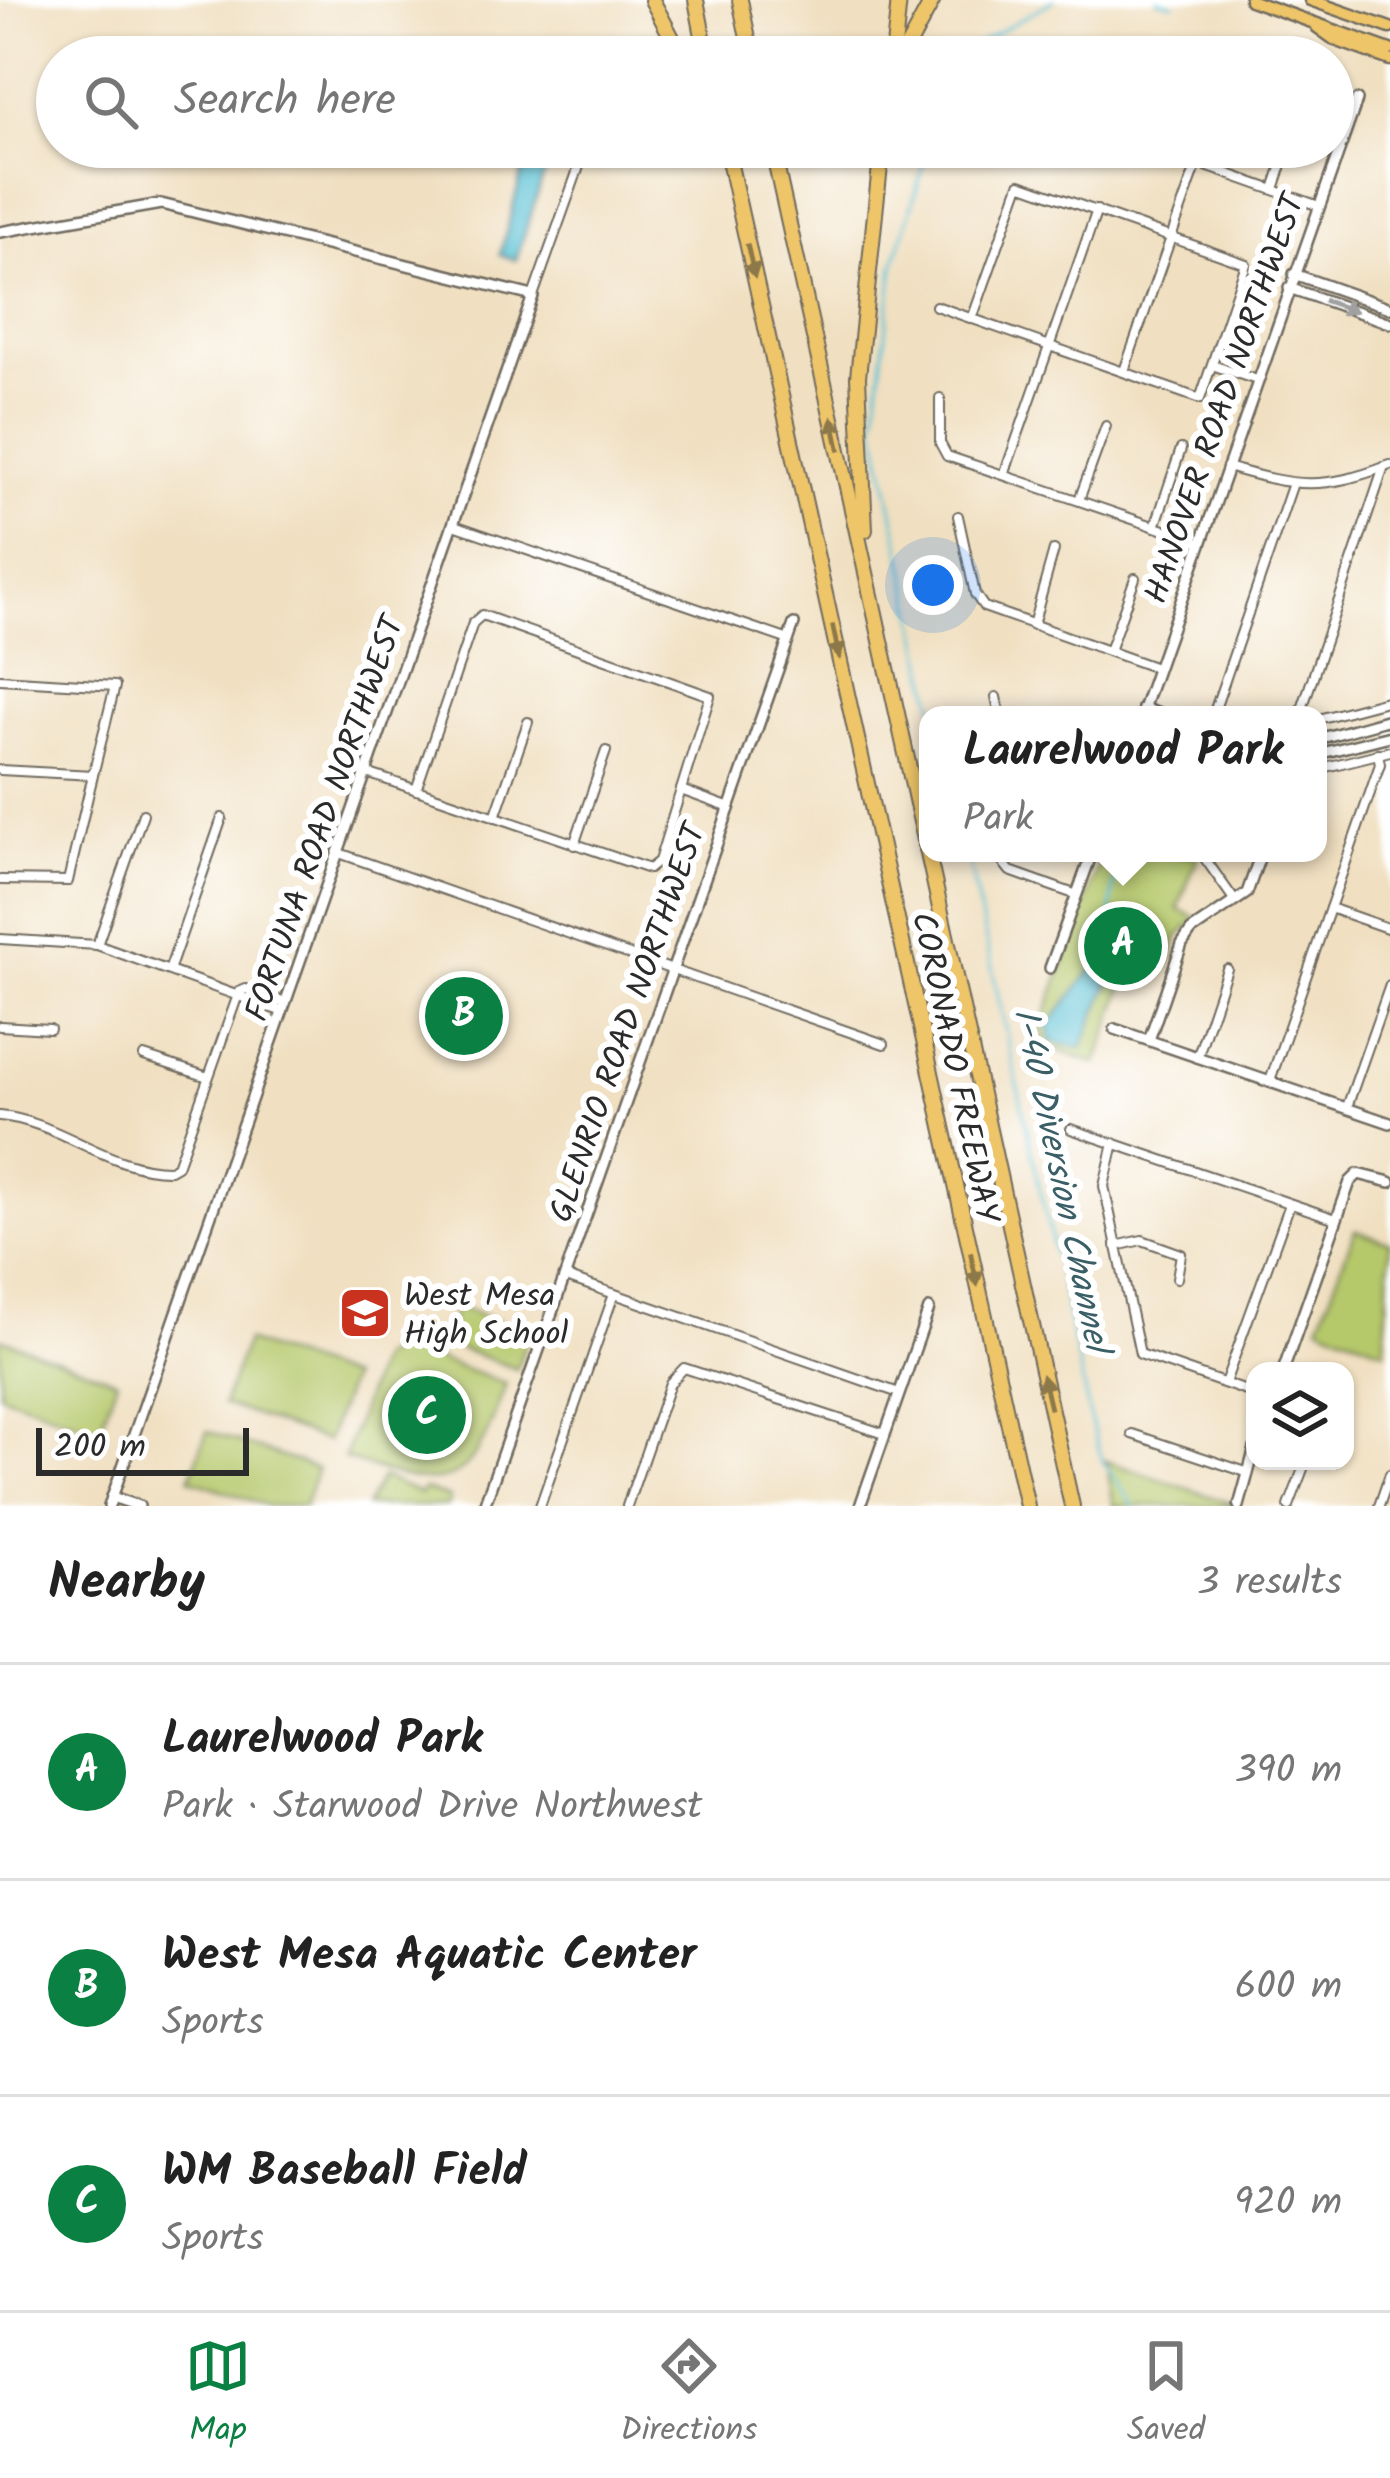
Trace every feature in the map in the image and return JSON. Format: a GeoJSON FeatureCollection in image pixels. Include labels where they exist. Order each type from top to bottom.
{"type":"FeatureCollection","features":[{"type":"Feature","properties":{"kind":"highway"},"geometry":{"type":"LineString","coordinates":[[652,0],[671,36]]}},
{"type":"Feature","properties":{"kind":"highway"},"geometry":{"type":"LineString","coordinates":[[696,0],[703,36]]}},
{"type":"Feature","properties":{"kind":"highway"},"geometry":{"type":"LineString","coordinates":[[740,0],[748,36]]}},
{"type":"Feature","properties":{"kind":"highway"},"geometry":{"type":"LineString","coordinates":[[895,36],[899,0]]}},
{"type":"Feature","properties":{"kind":"highway"},"geometry":{"type":"LineString","coordinates":[[913,36],[933,0]]}},
{"type":"Feature","properties":{"kind":"highway","name":"CORONADO FREEWAY"},"geometry":{"type":"LineString","coordinates":[[728,168],[1027,1506]]}},
{"type":"Feature","properties":{"kind":"highway","name":"CORONADO FREEWAY"},"geometry":{"type":"LineString","coordinates":[[777,168],[919,811]]}},
{"type":"Feature","properties":{"kind":"highway"},"geometry":{"type":"LineString","coordinates":[[870,589],[858,456],[858,377],[881,168]]}},
{"type":"Feature","properties":{"kind":"highway","name":"CORONADO FREEWAY"},"geometry":{"type":"LineString","coordinates":[[930,862],[1072,1506]]}},
{"type":"Feature","properties":{"kind":"main road"},"geometry":{"type":"LineString","coordinates":[[1250,0],[1351,36]]}},
{"type":"Feature","properties":{"kind":"main road"},"geometry":{"type":"LineString","coordinates":[[1310,0],[1390,28]]}},
{"type":"Feature","properties":{"kind":"main road"},"geometry":{"type":"LineString","coordinates":[[1310,21],[1330,36]]}},
{"type":"Feature","properties":{"kind":"main road"},"geometry":{"type":"LineString","coordinates":[[1354,37],[1390,50]]}},
{"type":"Feature","properties":{"kind":"main road"},"geometry":{"type":"LineString","coordinates":[[1354,47],[1390,60]]}},
{"type":"Feature","properties":{"kind":"street","name":"HANOVER ROAD NORTHWEST"},"geometry":{"type":"LineString","coordinates":[[1354,111],[1358,100]]}},
{"type":"Feature","properties":{"kind":"street","name":"FORTUNA ROAD NORTHWEST"},"geometry":{"type":"LineString","coordinates":[[111,1502],[579,168]]}},
{"type":"Feature","properties":{"kind":"street"},"geometry":{"type":"LineString","coordinates":[[1124,371],[1195,168]]}},
{"type":"Feature","properties":{"kind":"street"},"geometry":{"type":"LineString","coordinates":[[1214,168],[1319,206]]}},
{"type":"Feature","properties":{"kind":"street"},"geometry":{"type":"LineString","coordinates":[[1274,189],[1281,168]]}},
{"type":"Feature","properties":{"kind":"street","name":"HANOVER ROAD NORTHWEST"},"geometry":{"type":"LineString","coordinates":[[1144,706],[1333,168]]}},
{"type":"Feature","properties":{"kind":"street"},"geometry":{"type":"LineString","coordinates":[[936,306],[1200,399],[1246,265],[1020,184],[973,319]]}},
{"type":"Feature","properties":{"kind":"street"},"geometry":{"type":"LineString","coordinates":[[0,232],[161,204],[533,296]]}},
{"type":"Feature","properties":{"kind":"street"},"geometry":{"type":"LineString","coordinates":[[1004,475],[1096,210]]}},
{"type":"Feature","properties":{"kind":"street"},"geometry":{"type":"LineString","coordinates":[[1294,274],[1390,308]]}},
{"type":"Feature","properties":{"kind":"street"},"geometry":{"type":"LineString","coordinates":[[1289,288],[1390,323]]}},
{"type":"Feature","properties":{"kind":"street"},"geometry":{"type":"LineString","coordinates":[[1212,365],[1257,380]]}},
{"type":"Feature","properties":{"kind":"street"},"geometry":{"type":"LineString","coordinates":[[940,398],[943,451],[1200,542]]}},
{"type":"Feature","properties":{"kind":"street"},"geometry":{"type":"LineString","coordinates":[[1079,500],[1106,426]]}},
{"type":"Feature","properties":{"kind":"street"},"geometry":{"type":"LineString","coordinates":[[1155,527],[1181,449]]}},
{"type":"Feature","properties":{"kind":"street"},"geometry":{"type":"LineString","coordinates":[[1227,466],[1292,487],[1331,485],[1387,466]]}},
{"type":"Feature","properties":{"kind":"street"},"geometry":{"type":"LineString","coordinates":[[1303,706],[1387,466]]}},
{"type":"Feature","properties":{"kind":"street"},"geometry":{"type":"LineString","coordinates":[[1216,706],[1292,487]]}},
{"type":"Feature","properties":{"kind":"street"},"geometry":{"type":"LineString","coordinates":[[958,516],[979,602],[1156,668]]}},
{"type":"Feature","properties":{"kind":"street"},"geometry":{"type":"LineString","coordinates":[[454,525],[789,640]]}},
{"type":"Feature","properties":{"kind":"street"},"geometry":{"type":"LineString","coordinates":[[1034,625],[1054,550]]}},
{"type":"Feature","properties":{"kind":"street"},"geometry":{"type":"LineString","coordinates":[[1109,651],[1135,578]]}},
{"type":"Feature","properties":{"kind":"street"},"geometry":{"type":"LineString","coordinates":[[367,773],[574,845],[649,869],[659,861],[710,696],[482,615],[473,623],[416,790]]}},
{"type":"Feature","properties":{"kind":"street","name":"GLENRIO ROAD NORTHWEST"},"geometry":{"type":"LineString","coordinates":[[484,1506],[794,624]]}},
{"type":"Feature","properties":{"kind":"street"},"geometry":{"type":"LineString","coordinates":[[0,679],[116,686],[68,881],[0,880]]}},
{"type":"Feature","properties":{"kind":"street"},"geometry":{"type":"LineString","coordinates":[[996,697],[998,706]]}},
{"type":"Feature","properties":{"kind":"street"},"geometry":{"type":"LineString","coordinates":[[1327,717],[1390,700]]}},
{"type":"Feature","properties":{"kind":"street"},"geometry":{"type":"LineString","coordinates":[[1327,736],[1390,719]]}},
{"type":"Feature","properties":{"kind":"street"},"geometry":{"type":"LineString","coordinates":[[495,817],[528,722]]}},
{"type":"Feature","properties":{"kind":"street"},"geometry":{"type":"LineString","coordinates":[[1327,752],[1390,736]]}},
{"type":"Feature","properties":{"kind":"street"},"geometry":{"type":"LineString","coordinates":[[574,845],[606,751]]}},
{"type":"Feature","properties":{"kind":"street"},"geometry":{"type":"LineString","coordinates":[[1327,767],[1390,751]]}},
{"type":"Feature","properties":{"kind":"street"},"geometry":{"type":"LineString","coordinates":[[1270,1081],[1380,764],[1378,754]]}},
{"type":"Feature","properties":{"kind":"street"},"geometry":{"type":"LineString","coordinates":[[0,770],[93,775]]}},
{"type":"Feature","properties":{"kind":"street"},"geometry":{"type":"LineString","coordinates":[[682,790],[730,808]]}},
{"type":"Feature","properties":{"kind":"street"},"geometry":{"type":"LineString","coordinates":[[97,945],[143,814]]}},
{"type":"Feature","properties":{"kind":"street"},"geometry":{"type":"LineString","coordinates":[[170,968],[222,818]]}},
{"type":"Feature","properties":{"kind":"street"},"geometry":{"type":"LineString","coordinates":[[339,853],[884,1044]]}},
{"type":"Feature","properties":{"kind":"street"},"geometry":{"type":"LineString","coordinates":[[1003,862],[1010,871],[1077,895]]}},
{"type":"Feature","properties":{"kind":"street"},"geometry":{"type":"LineString","coordinates":[[1051,968],[1089,862]]}},
{"type":"Feature","properties":{"kind":"street"},"geometry":{"type":"LineString","coordinates":[[1207,862],[1235,901]]}},
{"type":"Feature","properties":{"kind":"street"},"geometry":{"type":"LineString","coordinates":[[1149,1040],[1182,944],[1191,932],[1247,893],[1258,862]]}},
{"type":"Feature","properties":{"kind":"street"},"geometry":{"type":"LineString","coordinates":[[1330,908],[1390,929]]}},
{"type":"Feature","properties":{"kind":"street"},"geometry":{"type":"LineString","coordinates":[[0,939],[97,945],[284,1008]]}},
{"type":"Feature","properties":{"kind":"street"},"geometry":{"type":"LineString","coordinates":[[1197,1058],[1227,969]]}},
{"type":"Feature","properties":{"kind":"street"},"geometry":{"type":"LineString","coordinates":[[1347,1107],[1390,985]]}},
{"type":"Feature","properties":{"kind":"street"},"geometry":{"type":"LineString","coordinates":[[0,1116],[21,1118],[59,1137],[170,1170],[177,1166],[239,992]]}},
{"type":"Feature","properties":{"kind":"street"},"geometry":{"type":"LineString","coordinates":[[0,1026],[50,1029]]}},
{"type":"Feature","properties":{"kind":"street"},"geometry":{"type":"LineString","coordinates":[[1115,1029],[1390,1123]]}},
{"type":"Feature","properties":{"kind":"street"},"geometry":{"type":"LineString","coordinates":[[145,1056],[208,1077]]}},
{"type":"Feature","properties":{"kind":"street"},"geometry":{"type":"LineString","coordinates":[[1071,1129],[1336,1220]]}},
{"type":"Feature","properties":{"kind":"street"},"geometry":{"type":"LineString","coordinates":[[1114,1143],[1104,1186],[1140,1354],[1246,1391]]}},
{"type":"Feature","properties":{"kind":"street"},"geometry":{"type":"LineString","coordinates":[[1285,1362],[1336,1220],[1358,1174],[1390,1182]]}},
{"type":"Feature","properties":{"kind":"street"},"geometry":{"type":"LineString","coordinates":[[1226,1383],[1290,1204]]}},
{"type":"Feature","properties":{"kind":"street"},"geometry":{"type":"LineString","coordinates":[[1116,1246],[1142,1240],[1181,1254],[1177,1279]]}},
{"type":"Feature","properties":{"kind":"street"},"geometry":{"type":"LineString","coordinates":[[566,1277],[899,1393]]}},
{"type":"Feature","properties":{"kind":"street"},"geometry":{"type":"LineString","coordinates":[[540,1506],[614,1294]]}},
{"type":"Feature","properties":{"kind":"street"},"geometry":{"type":"LineString","coordinates":[[860,1506],[929,1309]]}},
{"type":"Feature","properties":{"kind":"street"},"geometry":{"type":"LineString","coordinates":[[627,1506],[670,1383],[684,1368],[885,1434]]}},
{"type":"Feature","properties":{"kind":"street"},"geometry":{"type":"LineString","coordinates":[[1132,1434],[1246,1472],[1239,1506]]}},
{"type":"Feature","properties":{"kind":"street"},"geometry":{"type":"LineString","coordinates":[[1289,1506],[1303,1470]]}},
{"type":"Feature","properties":{"kind":"street"},"geometry":{"type":"LineString","coordinates":[[1379,1506],[1390,1474]]}},
{"type":"Feature","properties":{"kind":"street"},"geometry":{"type":"LineString","coordinates":[[111,1502],[139,1506]]}},
{"type":"Feature","properties":{"kind":"green space"},"geometry":{"type":"Polygon","coordinates":[[[1100,862],[1196,862],[1178,909],[1197,918],[1178,937],[1168,967],[1134,956],[1097,1064],[1048,1047],[1040,1031],[1100,862]]]}},
{"type":"Feature","properties":{"kind":"green space"},"geometry":{"type":"Polygon","coordinates":[[[1355,1230],[1390,1242],[1385,1350],[1319,1325],[1355,1230]]]}},
{"type":"Feature","properties":{"kind":"green space"},"geometry":{"type":"Polygon","coordinates":[[[456,1307],[529,1332],[517,1369],[443,1343],[456,1307]]]}},
{"type":"Feature","properties":{"kind":"green space"},"geometry":{"type":"Polygon","coordinates":[[[0,1338],[117,1380],[99,1430],[0,1394],[0,1338]]]}},
{"type":"Feature","properties":{"kind":"green space"},"geometry":{"type":"Polygon","coordinates":[[[246,1341],[350,1378],[327,1441],[223,1404],[246,1341]]]}},
{"type":"Feature","properties":{"kind":"green space"},"geometry":{"type":"Polygon","coordinates":[[[402,1347],[506,1384],[480,1447],[451,1476],[409,1478],[344,1458],[379,1358],[402,1347]]]}},
{"type":"Feature","properties":{"kind":"green space"},"geometry":{"type":"Polygon","coordinates":[[[207,1431],[317,1469],[304,1506],[268,1506],[190,1479],[207,1431]]]}},
{"type":"Feature","properties":{"kind":"green space"},"geometry":{"type":"Polygon","coordinates":[[[1106,1461],[1230,1503],[1231,1506],[1114,1506],[1106,1461]]]}},
{"type":"Feature","properties":{"kind":"green space"},"geometry":{"type":"Polygon","coordinates":[[[382,1477],[421,1494],[424,1489],[450,1498],[448,1506],[366,1506],[382,1477]]]}},
{"type":"Feature","properties":{"kind":"water"},"geometry":{"type":"Polygon","coordinates":[[[523,168],[546,168],[516,260],[500,255],[523,168]]]}},
{"type":"Feature","properties":{"kind":"water"},"geometry":{"type":"Polygon","coordinates":[[[1096,965],[1114,971],[1082,1048],[1052,1042],[1048,1026],[1096,965]]]}},
{"type":"Feature","properties":{"kind":"waterway","name":"I-40 Diversion Channel"},"geometry":{"type":"LineString","coordinates":[[992,36],[1054,0]]}},
{"type":"Feature","properties":{"kind":"waterway","name":"I-40 Diversion Channel"},"geometry":{"type":"LineString","coordinates":[[1158,0],[1174,4]]}},
{"type":"Feature","properties":{"kind":"waterway","name":"I-40 Diversion Channel"},"geometry":{"type":"LineString","coordinates":[[923,168],[894,266],[875,425],[934,706]]}},
{"type":"Feature","properties":{"kind":"waterway","name":"I-40 Diversion Channel"},"geometry":{"type":"LineString","coordinates":[[969,862],[1091,1422],[1103,1462],[1134,1506]]}},
{"type":"Feature","properties":{"kind":"waterway"},"geometry":{"type":"LineString","coordinates":[[1105,968],[1116,862]]}},
{"type":"Feature","properties":{"kind":"place","name":"Laurelwood Park"},"geometry":{"type":"Point","coordinates":[1123,946]}},
{"type":"Feature","properties":{"kind":"place","name":"West Mesa Aquatic Center"},"geometry":{"type":"Point","coordinates":[464,1016]}},
{"type":"Feature","properties":{"kind":"place","name":"West Mesa High School"},"geometry":{"type":"Point","coordinates":[365,1313]}},
{"type":"Feature","properties":{"kind":"place","name":"WM Baseball Field"},"geometry":{"type":"Point","coordinates":[427,1415]}}]}
